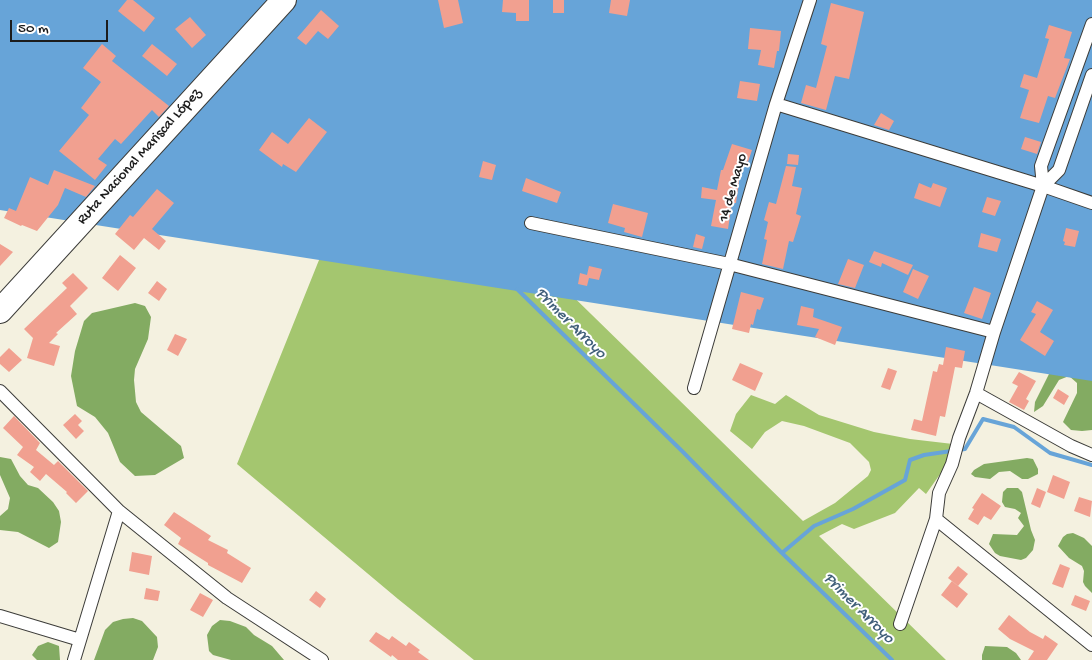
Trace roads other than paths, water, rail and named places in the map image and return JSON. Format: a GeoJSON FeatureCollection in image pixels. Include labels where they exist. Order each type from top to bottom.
{"type":"FeatureCollection","features":[{"type":"Feature","properties":{"kind":"highway","name":"Ruta Nacional Mariscal López"},"geometry":{"type":"LineString","coordinates":[[0,311],[282,2]]}},
{"type":"Feature","properties":{"kind":"street","name":"14 de Mayo"},"geometry":{"type":"LineString","coordinates":[[694,388],[776,104],[810,0]]}},
{"type":"Feature","properties":{"kind":"street"},"geometry":{"type":"LineString","coordinates":[[900,624],[936,519],[939,493],[952,464],[958,438],[976,393],[994,332],[1043,186],[1041,166],[1092,24]]}},
{"type":"Feature","properties":{"kind":"street"},"geometry":{"type":"LineString","coordinates":[[1043,186],[1059,170],[1092,75]]}},
{"type":"Feature","properties":{"kind":"street"},"geometry":{"type":"LineString","coordinates":[[776,104],[1043,186],[1092,203]]}},
{"type":"Feature","properties":{"kind":"street"},"geometry":{"type":"LineString","coordinates":[[531,223],[729,264],[994,332]]}},
{"type":"Feature","properties":{"kind":"street"},"geometry":{"type":"LineString","coordinates":[[0,391],[120,511],[228,598],[322,660]]}},
{"type":"Feature","properties":{"kind":"street"},"geometry":{"type":"LineString","coordinates":[[976,393],[1071,446],[1092,455]]}},
{"type":"Feature","properties":{"kind":"street"},"geometry":{"type":"LineString","coordinates":[[74,660],[120,511]]}},
{"type":"Feature","properties":{"kind":"street"},"geometry":{"type":"LineString","coordinates":[[936,519],[1092,645]]}},
{"type":"Feature","properties":{"kind":"street"},"geometry":{"type":"LineString","coordinates":[[0,616],[80,640]]}},
{"type":"Feature","properties":{"kind":"water"},"geometry":{"type":"Polygon","coordinates":[[[0,0],[1092,0],[1092,381],[0,210],[0,0]]]}},
{"type":"Feature","properties":{"kind":"waterway","name":"Primer Arroyo"},"geometry":{"type":"LineString","coordinates":[[517,289],[892,660]]}},
{"type":"Feature","properties":{"kind":"waterway"},"geometry":{"type":"LineString","coordinates":[[782,553],[814,526],[853,509],[905,480],[910,460],[924,455],[965,449],[983,419],[1014,427],[1050,453],[1092,465]]}}]}
